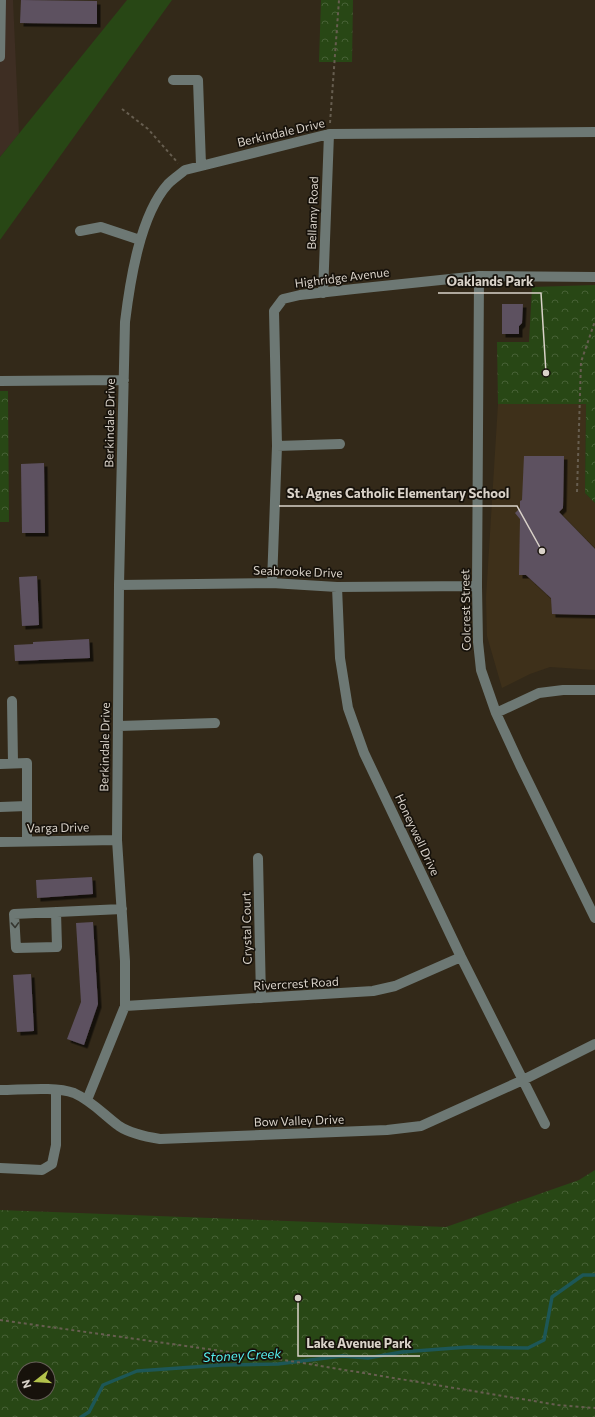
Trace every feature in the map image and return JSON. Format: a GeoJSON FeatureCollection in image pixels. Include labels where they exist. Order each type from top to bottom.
{"type":"FeatureCollection","features":[{"type":"Feature","properties":{"kind":"street"},"geometry":{"type":"LineString","coordinates":[[0,57],[1,0]]}},
{"type":"Feature","properties":{"kind":"street"},"geometry":{"type":"LineString","coordinates":[[173,80],[198,80],[201,165]]}},
{"type":"Feature","properties":{"kind":"street","name":"Berkindale Drive"},"geometry":{"type":"LineString","coordinates":[[87,1100],[125,1006],[125,961],[117,840],[119,585],[125,322],[128,293],[140,240],[154,204],[168,184],[185,170],[330,134],[595,132]]}},
{"type":"Feature","properties":{"kind":"street","name":"Bellamy Road"},"geometry":{"type":"LineString","coordinates":[[323,293],[330,134]]}},
{"type":"Feature","properties":{"kind":"street"},"geometry":{"type":"LineString","coordinates":[[80,230],[101,226],[140,240]]}},
{"type":"Feature","properties":{"kind":"street","name":"Highridge Avenue"},"geometry":{"type":"LineString","coordinates":[[272,583],[277,446],[274,311],[283,300],[300,295],[479,276],[595,277]]}},
{"type":"Feature","properties":{"kind":"street","name":"Colcrest Street"},"geometry":{"type":"LineString","coordinates":[[479,276],[477,586],[478,642],[481,670],[496,713],[595,918]]}},
{"type":"Feature","properties":{"kind":"street"},"geometry":{"type":"LineString","coordinates":[[0,381],[124,380]]}},
{"type":"Feature","properties":{"kind":"street"},"geometry":{"type":"LineString","coordinates":[[277,446],[340,444]]}},
{"type":"Feature","properties":{"kind":"street","name":"Seabrooke Drive"},"geometry":{"type":"LineString","coordinates":[[119,585],[272,583],[337,586],[477,586]]}},
{"type":"Feature","properties":{"kind":"street","name":"Honeywell Drive"},"geometry":{"type":"LineString","coordinates":[[337,586],[340,658],[348,708],[364,753],[461,957],[545,1124]]}},
{"type":"Feature","properties":{"kind":"street"},"geometry":{"type":"LineString","coordinates":[[496,713],[539,693],[563,690],[595,690]]}},
{"type":"Feature","properties":{"kind":"street"},"geometry":{"type":"LineString","coordinates":[[12,701],[12,764]]}},
{"type":"Feature","properties":{"kind":"street"},"geometry":{"type":"LineString","coordinates":[[119,726],[216,723]]}},
{"type":"Feature","properties":{"kind":"street"},"geometry":{"type":"LineString","coordinates":[[0,764],[27,763],[27,841]]}},
{"type":"Feature","properties":{"kind":"street"},"geometry":{"type":"LineString","coordinates":[[0,807],[27,806]]}},
{"type":"Feature","properties":{"kind":"street","name":"Varga Drive"},"geometry":{"type":"LineString","coordinates":[[0,842],[117,840]]}},
{"type":"Feature","properties":{"kind":"street","name":"Crystal Court"},"geometry":{"type":"LineString","coordinates":[[258,858],[261,998]]}},
{"type":"Feature","properties":{"kind":"street"},"geometry":{"type":"LineString","coordinates":[[56,912],[57,947],[16,948],[14,914],[56,912],[122,909]]}},
{"type":"Feature","properties":{"kind":"street","name":"Rivercrest Road"},"geometry":{"type":"LineString","coordinates":[[125,1006],[372,992],[395,986],[461,957]]}},
{"type":"Feature","properties":{"kind":"street","name":"Bow Valley Drive"},"geometry":{"type":"LineString","coordinates":[[0,1090],[56,1090],[73,1093],[87,1100],[120,1127],[145,1137],[160,1139],[387,1130],[421,1126],[523,1080],[595,1044]]}},
{"type":"Feature","properties":{"kind":"street"},"geometry":{"type":"LineString","coordinates":[[0,1168],[42,1170],[52,1164],[56,1145],[56,1090]]}},
{"type":"Feature","properties":{"kind":"path"},"geometry":{"type":"LineString","coordinates":[[330,134],[339,0]]}},
{"type":"Feature","properties":{"kind":"path"},"geometry":{"type":"LineString","coordinates":[[122,109],[148,130],[185,170]]}},
{"type":"Feature","properties":{"kind":"path"},"geometry":{"type":"LineString","coordinates":[[577,492],[581,362],[595,321]]}},
{"type":"Feature","properties":{"kind":"path"},"geometry":{"type":"LineString","coordinates":[[0,1320],[278,1359],[558,1405],[595,1408]]}},
{"type":"Feature","properties":{"kind":"shaded area"},"geometry":{"type":"Polygon","coordinates":[[[0,0],[13,0],[19,134],[0,157],[0,0]]]}},
{"type":"Feature","properties":{"kind":"shaded area"},"geometry":{"type":"Polygon","coordinates":[[[498,404],[586,404],[585,493],[595,503],[595,670],[550,667],[530,674],[502,688],[487,636],[486,598],[498,404]]]}},
{"type":"Feature","properties":{"kind":"green space"},"geometry":{"type":"Polygon","coordinates":[[[127,0],[172,0],[0,240],[0,157],[127,0]]]}},
{"type":"Feature","properties":{"kind":"green space"},"geometry":{"type":"Polygon","coordinates":[[[321,0],[353,0],[352,62],[319,62],[321,0]]]}},
{"type":"Feature","properties":{"kind":"green space"},"geometry":{"type":"Polygon","coordinates":[[[595,285],[595,503],[585,493],[586,404],[498,404],[497,342],[529,342],[532,287],[595,285]]]}},
{"type":"Feature","properties":{"kind":"green space"},"geometry":{"type":"Polygon","coordinates":[[[0,391],[8,391],[9,522],[0,522],[0,391]]]}},
{"type":"Feature","properties":{"kind":"green space"},"geometry":{"type":"Polygon","coordinates":[[[595,1170],[595,1417],[0,1417],[0,1210],[446,1227],[579,1180],[595,1170]]]}},
{"type":"Feature","properties":{"kind":"building"},"geometry":{"type":"Polygon","coordinates":[[[21,0],[97,1],[97,24],[20,23],[21,0]]]}},
{"type":"Feature","properties":{"kind":"building"},"geometry":{"type":"Polygon","coordinates":[[[502,304],[523,304],[522,323],[519,326],[519,334],[502,334],[502,304]]]}},
{"type":"Feature","properties":{"kind":"building"},"geometry":{"type":"Polygon","coordinates":[[[524,456],[564,456],[563,508],[559,512],[595,549],[595,615],[552,614],[551,598],[526,575],[519,575],[520,519],[515,513],[520,508],[520,501],[522,500],[524,456]]]}},
{"type":"Feature","properties":{"kind":"building"},"geometry":{"type":"Polygon","coordinates":[[[44,463],[45,533],[22,533],[21,464],[44,463]]]}},
{"type":"Feature","properties":{"kind":"building"},"geometry":{"type":"Polygon","coordinates":[[[37,576],[39,625],[22,626],[19,577],[37,576]]]}},
{"type":"Feature","properties":{"kind":"building"},"geometry":{"type":"Polygon","coordinates":[[[89,639],[90,658],[15,661],[14,645],[33,644],[33,642],[89,639]]]}},
{"type":"Feature","properties":{"kind":"building"},"geometry":{"type":"Polygon","coordinates":[[[92,877],[93,894],[37,898],[36,880],[92,877]]]}},
{"type":"Feature","properties":{"kind":"building"},"geometry":{"type":"Polygon","coordinates":[[[93,922],[98,1004],[84,1045],[67,1039],[81,1002],[76,923],[93,922]]]}},
{"type":"Feature","properties":{"kind":"building"},"geometry":{"type":"Polygon","coordinates":[[[31,974],[34,1031],[17,1032],[13,975],[31,974]]]}},
{"type":"Feature","properties":{"kind":"waterway","name":"Stoney Creek"},"geometry":{"type":"LineString","coordinates":[[81,1417],[89,1412],[103,1385],[137,1371],[222,1365],[278,1364],[342,1356],[368,1358],[402,1352],[468,1347],[528,1348],[544,1340],[552,1297],[583,1275],[595,1275]]}},
{"type":"Feature","properties":{"kind":"place","name":"Oaklands Park"},"geometry":{"type":"Point","coordinates":[546,373]}},
{"type":"Feature","properties":{"kind":"place","name":"St. Agnes Catholic Elementary School"},"geometry":{"type":"Point","coordinates":[542,551]}},
{"type":"Feature","properties":{"kind":"place","name":"Lake Avenue Park"},"geometry":{"type":"Point","coordinates":[298,1298]}}]}
